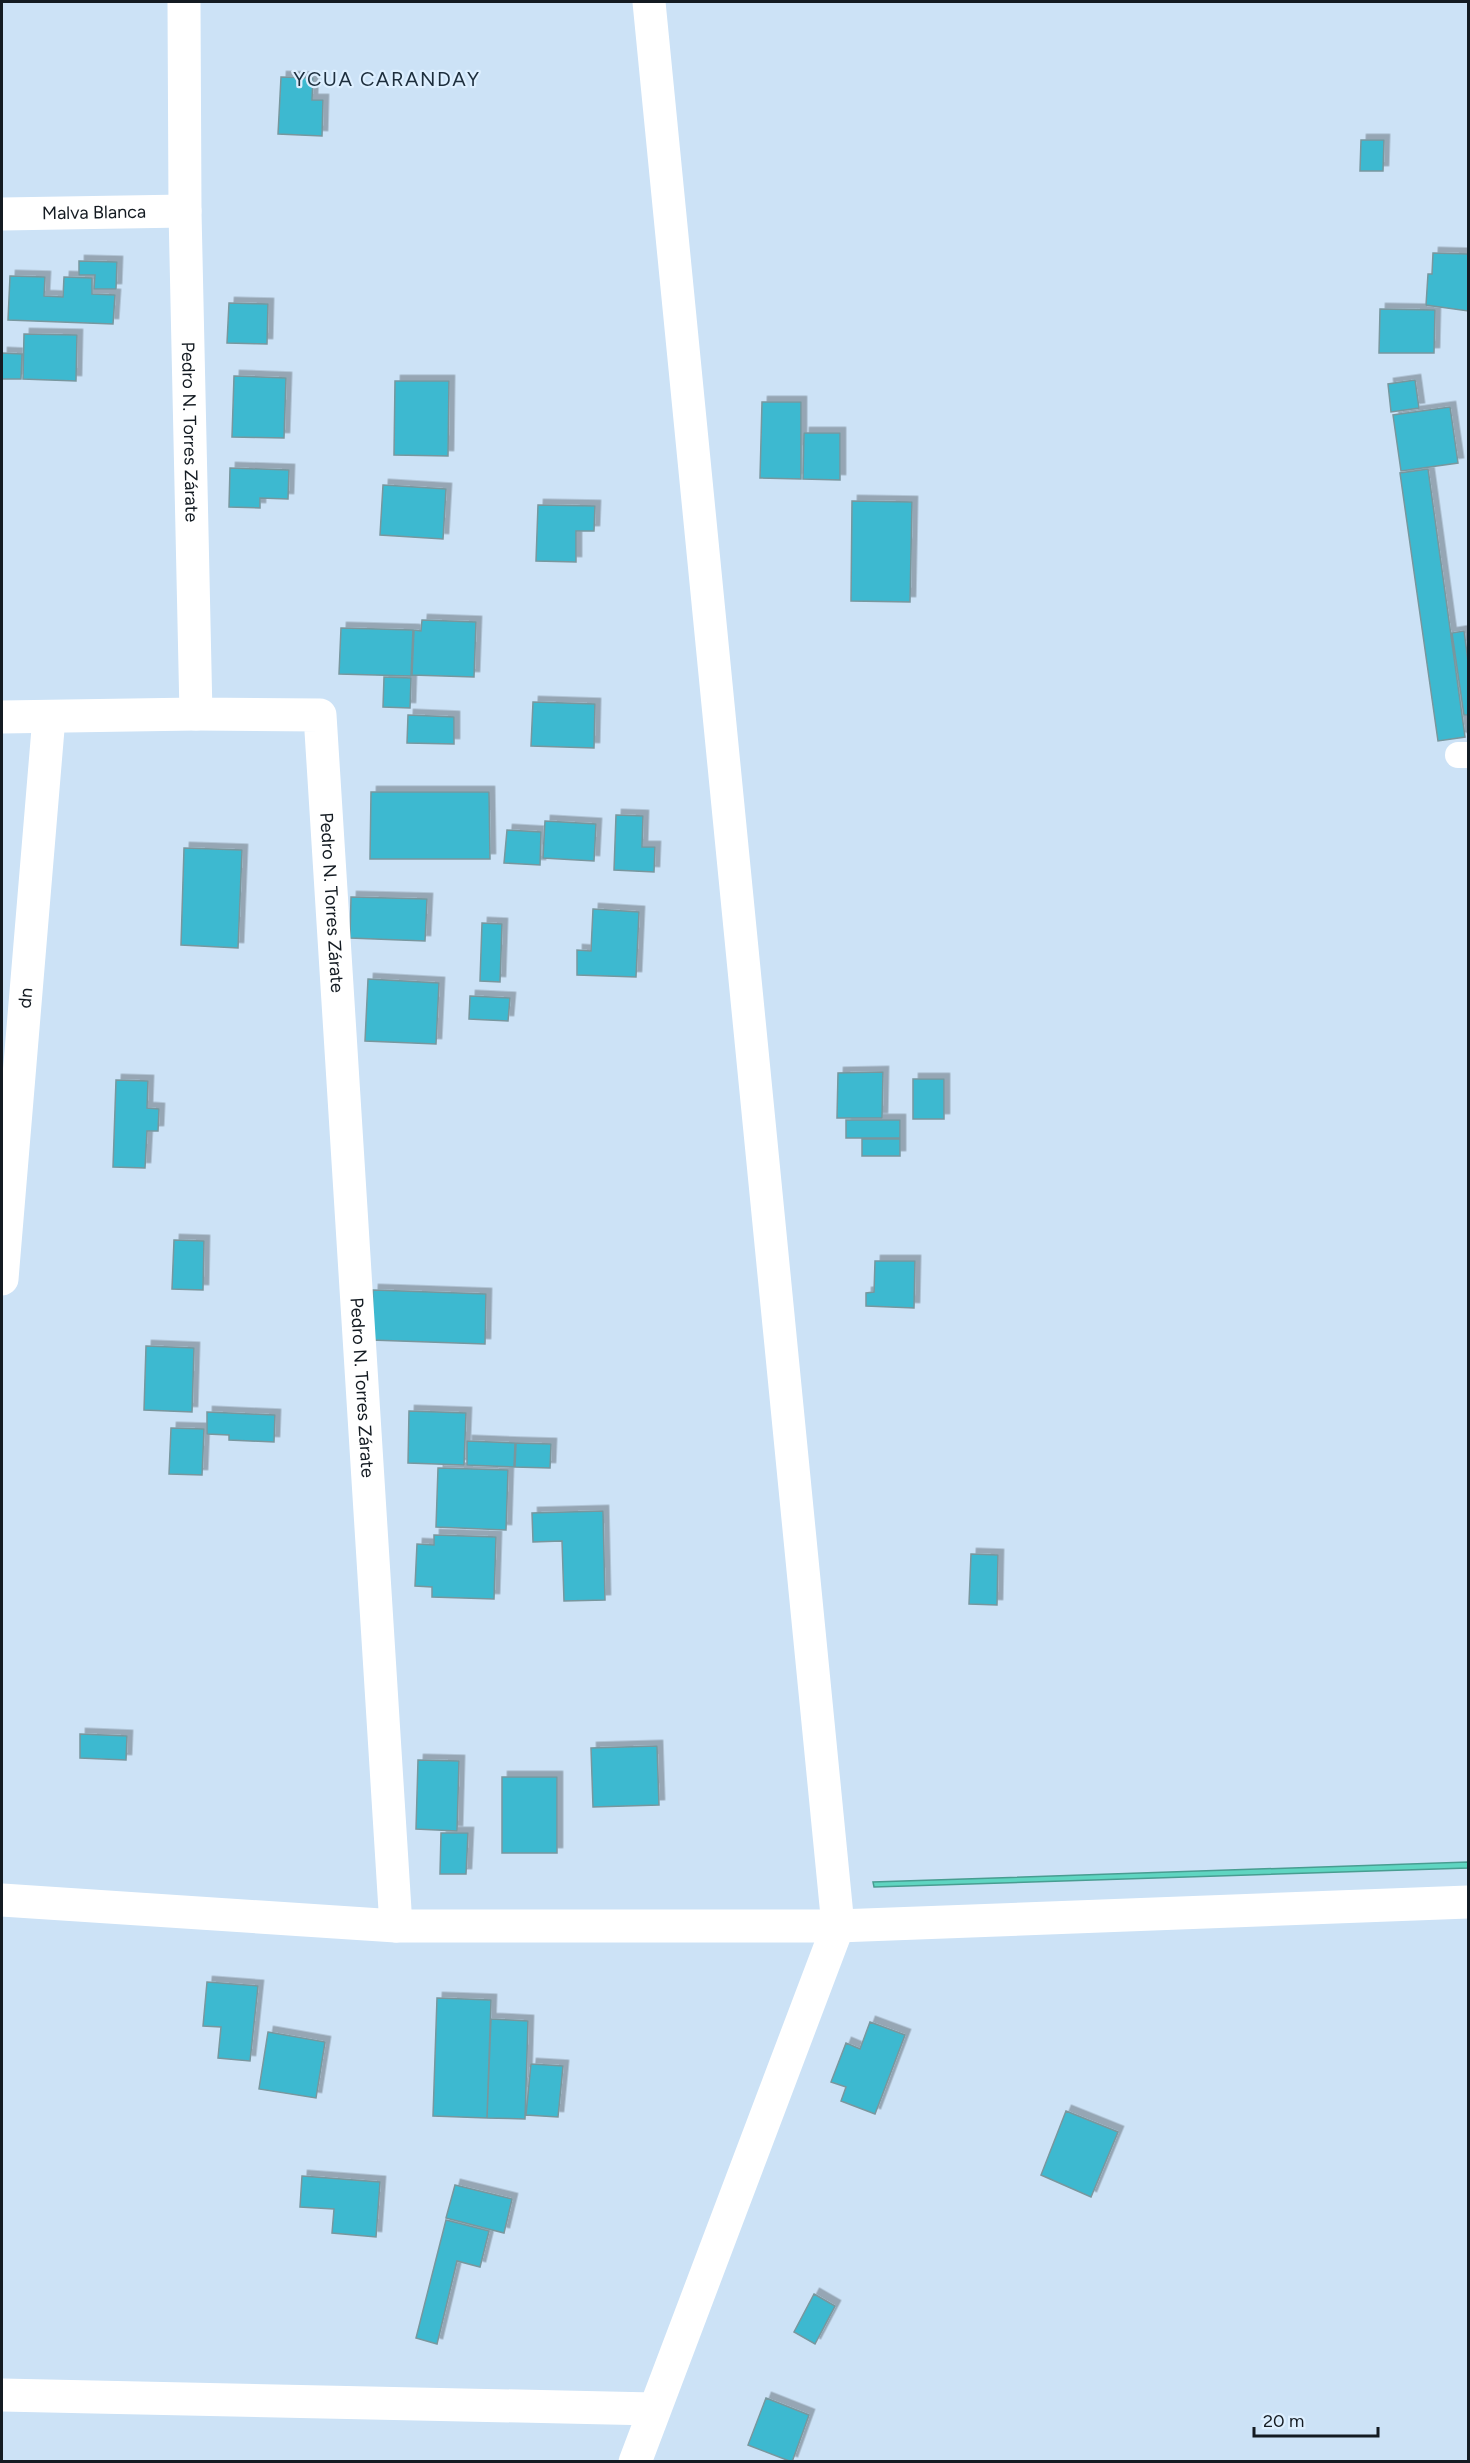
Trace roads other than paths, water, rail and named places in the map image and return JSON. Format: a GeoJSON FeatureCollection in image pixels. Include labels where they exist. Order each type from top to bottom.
{"type":"FeatureCollection","features":[{"type":"Feature","properties":{"kind":"street","name":"Pedro N. Torres Zárate"},"geometry":{"type":"LineString","coordinates":[[183,2],[185,211],[196,714],[320,715],[396,1926]]}},
{"type":"Feature","properties":{"kind":"street"},"geometry":{"type":"LineString","coordinates":[[635,2462],[838,1926],[649,2]]}},
{"type":"Feature","properties":{"kind":"street","name":"Malva Blanca"},"geometry":{"type":"LineString","coordinates":[[2,214],[185,211]]}},
{"type":"Feature","properties":{"kind":"street"},"geometry":{"type":"LineString","coordinates":[[2,717],[196,714]]}},
{"type":"Feature","properties":{"kind":"street","name":"dn"},"geometry":{"type":"LineString","coordinates":[[2,1279],[49,717]]}},
{"type":"Feature","properties":{"kind":"street"},"geometry":{"type":"LineString","coordinates":[[2,1900],[396,1926],[838,1926],[1468,1902]]}},
{"type":"Feature","properties":{"kind":"street"},"geometry":{"type":"LineString","coordinates":[[2,2395],[654,2409]]}},
{"type":"Feature","properties":{"kind":"district","name":"YCUA CARANDAY"},"geometry":{"type":"Point","coordinates":[387,79]}}]}
